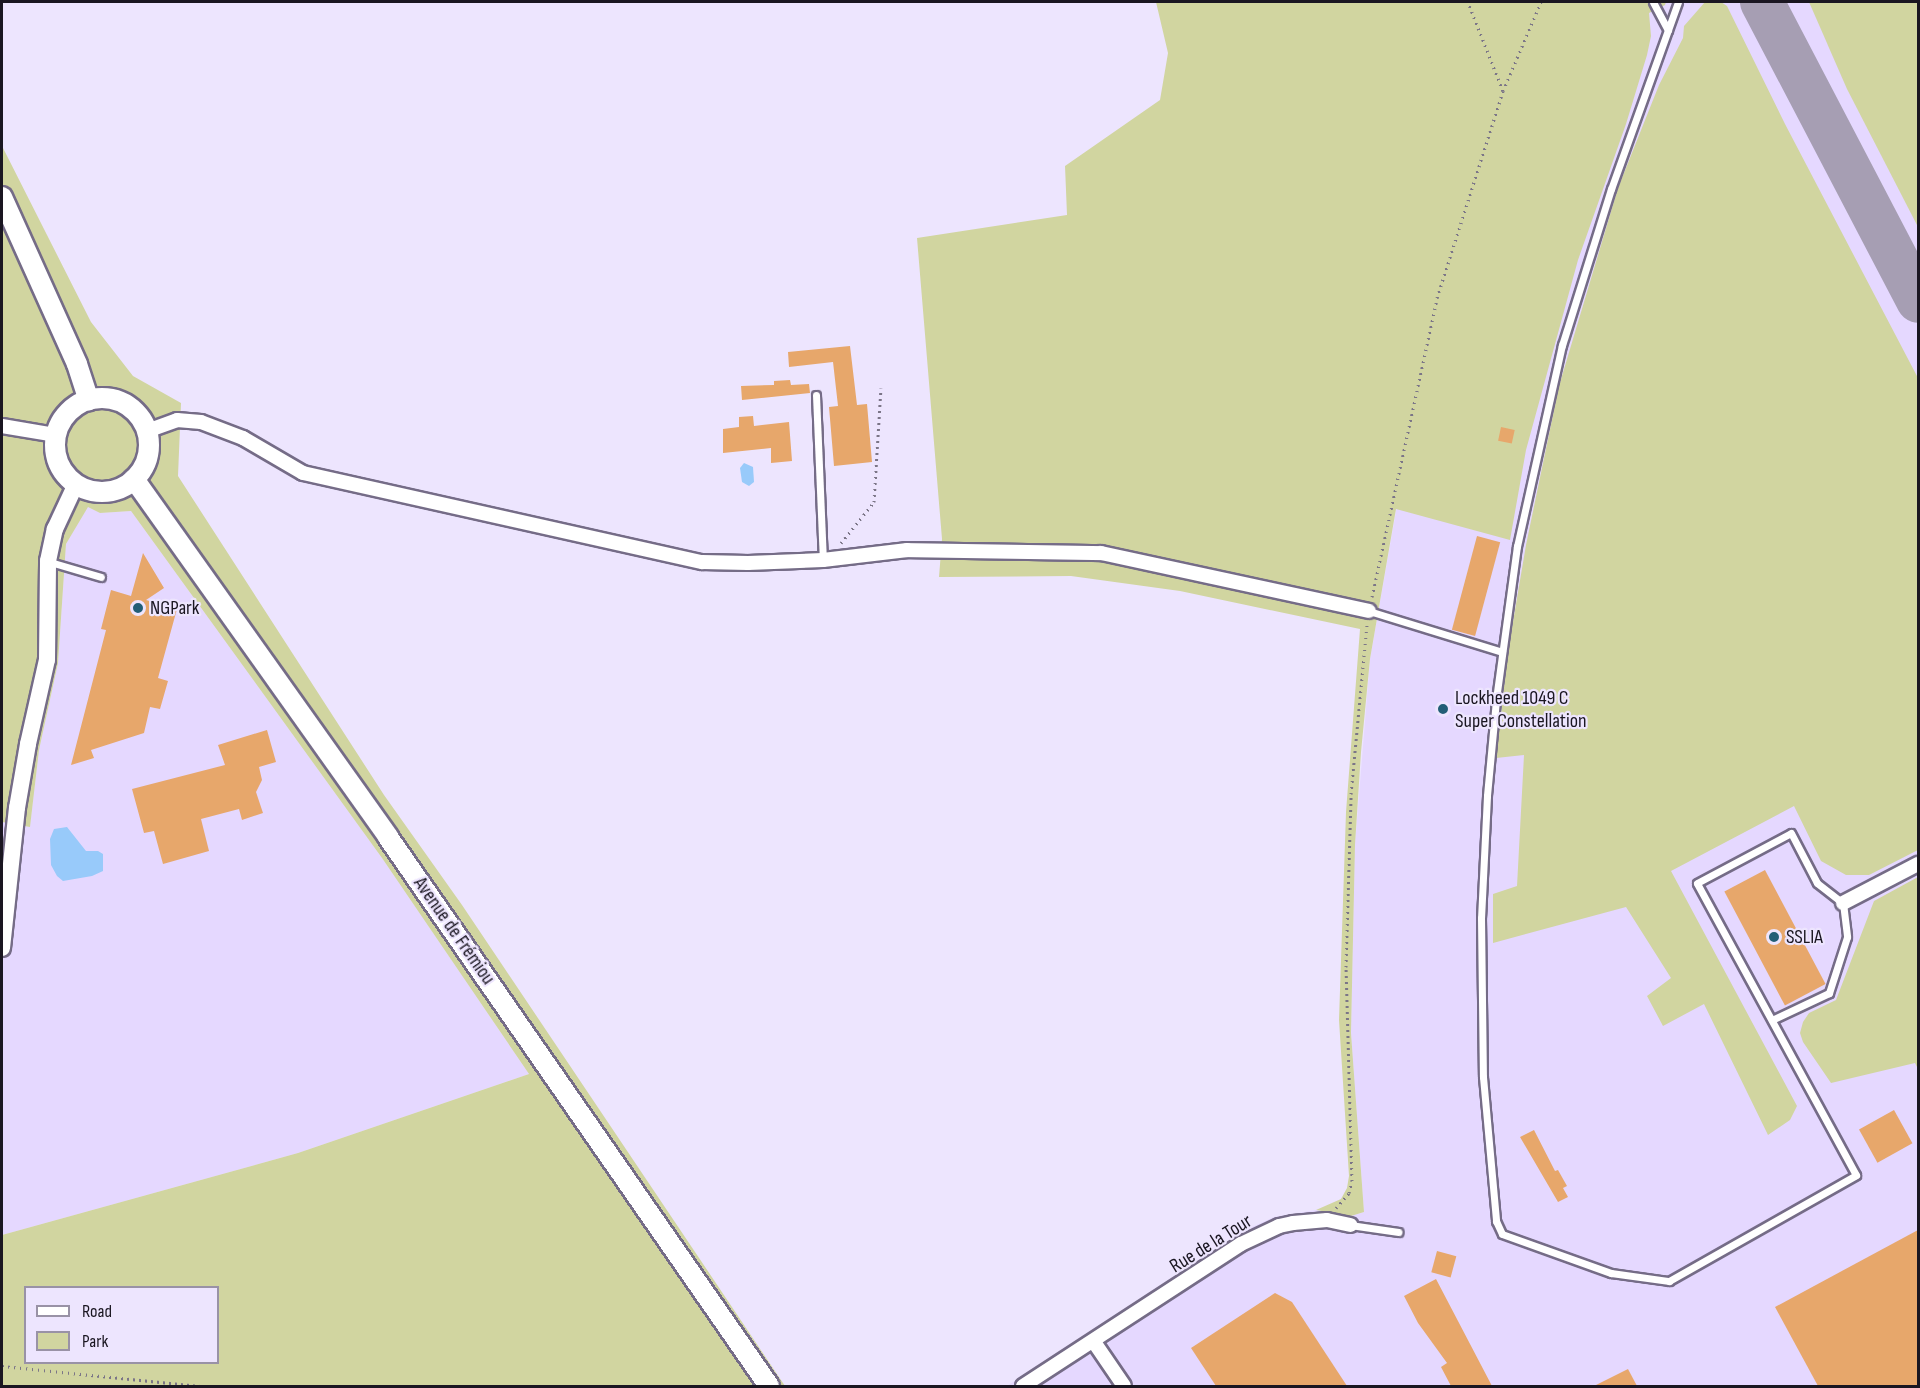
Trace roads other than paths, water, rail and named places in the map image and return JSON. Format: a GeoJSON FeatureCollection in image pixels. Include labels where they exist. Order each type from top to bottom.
{"type":"FeatureCollection","features":[{"type":"Feature","properties":{"kind":"main road"},"geometry":{"type":"LineString","coordinates":[[2,197],[77,364],[89,400]]}},
{"type":"Feature","properties":{"kind":"main road"},"geometry":{"type":"LineString","coordinates":[[104,398],[124,404],[140,418],[147,432],[147,457],[134,479],[121,488],[106,492],[90,491],[65,475],[58,462],[55,449],[56,435],[68,413],[89,400],[104,398]]}},
{"type":"Feature","properties":{"kind":"main road","name":"Avenue de Frémiou"},"geometry":{"type":"LineString","coordinates":[[134,479],[388,837],[769,1386]]}},
{"type":"Feature","properties":{"kind":"street"},"geometry":{"type":"LineString","coordinates":[[147,432],[177,420],[201,422],[243,438],[303,473],[702,562],[823,560],[907,550],[1101,553],[1369,611]]}},
{"type":"Feature","properties":{"kind":"street"},"geometry":{"type":"LineString","coordinates":[[2,426],[56,435]]}},
{"type":"Feature","properties":{"kind":"street"},"geometry":{"type":"LineString","coordinates":[[2,938],[4,897],[28,744],[47,660],[48,561],[56,530],[76,484]]}},
{"type":"Feature","properties":{"kind":"street"},"geometry":{"type":"LineString","coordinates":[[1843,903],[1918,864]]}},
{"type":"Feature","properties":{"kind":"street","name":"Rue de la Tour"},"geometry":{"type":"LineString","coordinates":[[1023,1386],[1094,1342],[1241,1244],[1279,1226],[1327,1220],[1350,1225]]}},
{"type":"Feature","properties":{"kind":"street"},"geometry":{"type":"LineString","coordinates":[[1094,1342],[1124,1386]]}},
{"type":"Feature","properties":{"kind":"lane"},"geometry":{"type":"LineString","coordinates":[[1653,2],[1668,30]]}},
{"type":"Feature","properties":{"kind":"lane"},"geometry":{"type":"LineString","coordinates":[[1678,2],[1611,189],[1562,345],[1520,524],[1502,652],[1487,796],[1481,918],[1483,1077],[1496,1221],[1502,1234],[1611,1273],[1669,1281],[1856,1175],[1772,1020],[1698,883],[1791,833],[1818,883],[1843,903],[1847,937],[1829,993],[1772,1020]]}},
{"type":"Feature","properties":{"kind":"lane"},"geometry":{"type":"LineString","coordinates":[[816,395],[823,560]]}},
{"type":"Feature","properties":{"kind":"lane"},"geometry":{"type":"LineString","coordinates":[[48,561],[101,577]]}},
{"type":"Feature","properties":{"kind":"lane"},"geometry":{"type":"LineString","coordinates":[[1369,611],[1502,652]]}},
{"type":"Feature","properties":{"kind":"lane","name":"Rue de la Tour"},"geometry":{"type":"LineString","coordinates":[[1350,1225],[1398,1232]]}},
{"type":"Feature","properties":{"kind":"water"},"geometry":{"type":"Polygon","coordinates":[[[744,463],[753,467],[754,482],[749,486],[742,482],[740,468],[744,463]]]}},
{"type":"Feature","properties":{"kind":"water"},"geometry":{"type":"Polygon","coordinates":[[[67,827],[86,851],[98,851],[103,854],[103,871],[92,876],[63,881],[57,876],[51,865],[50,839],[54,829],[67,827]]]}},
{"type":"Feature","properties":{"kind":"place","name":"NGPark"},"geometry":{"type":"Point","coordinates":[138,608]}},
{"type":"Feature","properties":{"kind":"place","name":"Lockheed 1049 C Super Constellation"},"geometry":{"type":"Point","coordinates":[1443,709]}},
{"type":"Feature","properties":{"kind":"place","name":"SSLIA"},"geometry":{"type":"Point","coordinates":[1774,937]}}]}
